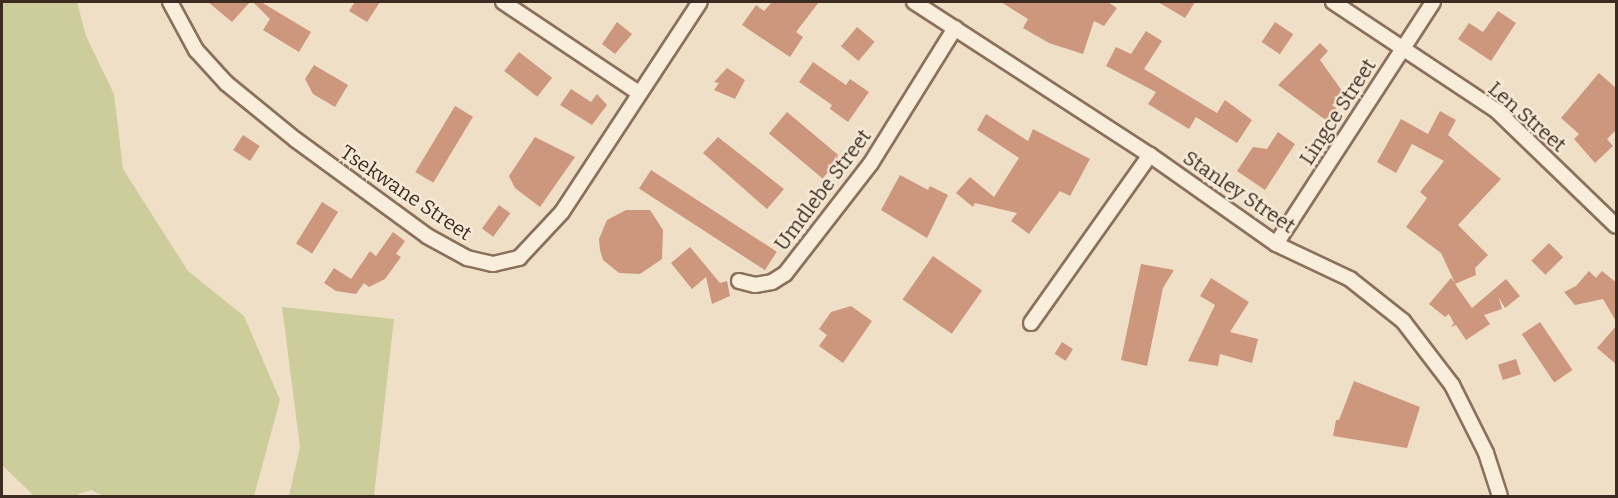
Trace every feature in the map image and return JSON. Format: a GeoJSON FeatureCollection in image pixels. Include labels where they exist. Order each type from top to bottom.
{"type":"FeatureCollection","features":[{"type":"Feature","properties":{"kind":"street","name":"Tsekwane Street"},"geometry":{"type":"LineString","coordinates":[[170,2],[196,50],[226,83],[296,140],[427,236],[467,258],[493,264],[519,258],[562,212],[700,2]]}},
{"type":"Feature","properties":{"kind":"street"},"geometry":{"type":"LineString","coordinates":[[503,2],[639,93]]}},
{"type":"Feature","properties":{"kind":"street","name":"Stanley Street"},"geometry":{"type":"LineString","coordinates":[[914,2],[1150,155],[1276,244],[1350,279],[1402,321],[1452,385],[1486,453],[1500,496]]}},
{"type":"Feature","properties":{"kind":"street","name":"Len Street"},"geometry":{"type":"LineString","coordinates":[[1333,2],[1497,111],[1617,226]]}},
{"type":"Feature","properties":{"kind":"street","name":"Lingce Street"},"geometry":{"type":"LineString","coordinates":[[1276,244],[1433,2]]}},
{"type":"Feature","properties":{"kind":"street","name":"Umdlebe Street"},"geometry":{"type":"LineString","coordinates":[[739,281],[755,285],[772,282],[785,274],[871,163],[955,28]]}},
{"type":"Feature","properties":{"kind":"street"},"geometry":{"type":"LineString","coordinates":[[1031,323],[1150,155]]}},
{"type":"Feature","properties":{"kind":"green space"},"geometry":{"type":"Polygon","coordinates":[[[2,2],[77,2],[86,36],[114,94],[123,169],[188,271],[244,316],[280,400],[254,496],[104,496],[91,490],[73,496],[34,496],[2,465],[2,2]]]}},
{"type":"Feature","properties":{"kind":"green space"},"geometry":{"type":"Polygon","coordinates":[[[282,307],[394,319],[374,496],[289,496],[300,447],[282,307]]]}},
{"type":"Feature","properties":{"kind":"building"},"geometry":{"type":"Polygon","coordinates":[[[208,2],[250,2],[232,22],[208,2]]]}},
{"type":"Feature","properties":{"kind":"building"},"geometry":{"type":"Polygon","coordinates":[[[253,2],[261,2],[311,32],[299,52],[263,30],[270,19],[253,2]]]}},
{"type":"Feature","properties":{"kind":"building"},"geometry":{"type":"Polygon","coordinates":[[[355,2],[380,2],[367,22],[349,11],[355,2]]]}},
{"type":"Feature","properties":{"kind":"building"},"geometry":{"type":"Polygon","coordinates":[[[772,2],[819,2],[796,32],[803,37],[790,57],[742,25],[756,5],[764,11],[772,2]]]}},
{"type":"Feature","properties":{"kind":"building"},"geometry":{"type":"Polygon","coordinates":[[[1001,2],[1108,2],[1117,8],[1104,26],[1094,21],[1083,54],[1049,43],[1023,28],[1028,19],[1001,2]]]}},
{"type":"Feature","properties":{"kind":"building"},"geometry":{"type":"Polygon","coordinates":[[[1158,2],[1195,2],[1185,18],[1158,2]]]}},
{"type":"Feature","properties":{"kind":"building"},"geometry":{"type":"Polygon","coordinates":[[[1498,11],[1516,23],[1491,61],[1458,39],[1469,23],[1483,32],[1498,11]]]}},
{"type":"Feature","properties":{"kind":"building"},"geometry":{"type":"Polygon","coordinates":[[[617,22],[632,34],[615,54],[602,44],[617,22]]]}},
{"type":"Feature","properties":{"kind":"building"},"geometry":{"type":"Polygon","coordinates":[[[1275,22],[1293,34],[1280,54],[1262,42],[1275,22]]]}},
{"type":"Feature","properties":{"kind":"building"},"geometry":{"type":"Polygon","coordinates":[[[857,27],[875,42],[859,61],[841,46],[857,27]]]}},
{"type":"Feature","properties":{"kind":"building"},"geometry":{"type":"Polygon","coordinates":[[[1146,31],[1162,41],[1144,69],[1217,113],[1225,100],[1252,120],[1237,143],[1196,117],[1189,129],[1148,104],[1156,92],[1106,66],[1116,47],[1131,54],[1146,31]]]}},
{"type":"Feature","properties":{"kind":"building"},"geometry":{"type":"Polygon","coordinates":[[[1320,43],[1328,51],[1320,60],[1345,95],[1332,105],[1340,111],[1331,124],[1278,85],[1320,43]]]}},
{"type":"Feature","properties":{"kind":"building"},"geometry":{"type":"Polygon","coordinates":[[[519,52],[552,78],[537,97],[504,71],[519,52]]]}},
{"type":"Feature","properties":{"kind":"building"},"geometry":{"type":"Polygon","coordinates":[[[813,62],[846,85],[850,79],[869,92],[848,122],[830,109],[832,105],[799,82],[813,62]]]}},
{"type":"Feature","properties":{"kind":"building"},"geometry":{"type":"Polygon","coordinates":[[[314,65],[348,85],[335,107],[313,94],[305,79],[314,65]]]}},
{"type":"Feature","properties":{"kind":"building"},"geometry":{"type":"Polygon","coordinates":[[[727,68],[745,80],[735,99],[714,90],[719,83],[714,82],[727,68]]]}},
{"type":"Feature","properties":{"kind":"building"},"geometry":{"type":"Polygon","coordinates":[[[1599,73],[1617,89],[1617,129],[1607,139],[1613,146],[1595,163],[1574,139],[1579,134],[1561,118],[1599,73]]]}},
{"type":"Feature","properties":{"kind":"building"},"geometry":{"type":"Polygon","coordinates":[[[571,89],[591,102],[597,94],[607,105],[592,125],[560,105],[571,89]]]}},
{"type":"Feature","properties":{"kind":"building"},"geometry":{"type":"Polygon","coordinates":[[[455,106],[473,117],[433,183],[415,172],[455,106]]]}},
{"type":"Feature","properties":{"kind":"building"},"geometry":{"type":"Polygon","coordinates":[[[1440,111],[1456,120],[1448,135],[1501,179],[1458,225],[1488,255],[1475,268],[1476,275],[1455,284],[1472,308],[1506,279],[1520,296],[1505,308],[1499,298],[1502,309],[1484,315],[1490,324],[1466,340],[1456,325],[1451,327],[1454,323],[1449,314],[1445,317],[1429,304],[1451,278],[1455,283],[1441,253],[1406,227],[1427,198],[1420,192],[1444,161],[1412,144],[1396,173],[1377,162],[1401,119],[1428,134],[1440,111]]]}},
{"type":"Feature","properties":{"kind":"building"},"geometry":{"type":"Polygon","coordinates":[[[787,112],[841,157],[823,178],[769,133],[787,112]]]}},
{"type":"Feature","properties":{"kind":"building"},"geometry":{"type":"Polygon","coordinates":[[[986,114],[1028,141],[1033,129],[1090,159],[1070,196],[1060,191],[1029,234],[1011,221],[1017,213],[975,203],[973,207],[956,193],[970,177],[994,197],[1019,158],[977,130],[986,114]]]}},
{"type":"Feature","properties":{"kind":"building"},"geometry":{"type":"Polygon","coordinates":[[[1278,132],[1295,144],[1265,190],[1237,171],[1253,147],[1267,149],[1278,132]]]}},
{"type":"Feature","properties":{"kind":"building"},"geometry":{"type":"Polygon","coordinates":[[[243,135],[260,146],[250,161],[233,150],[243,135]]]}},
{"type":"Feature","properties":{"kind":"building"},"geometry":{"type":"Polygon","coordinates":[[[535,137],[575,157],[540,207],[515,188],[509,176],[535,137]]]}},
{"type":"Feature","properties":{"kind":"building"},"geometry":{"type":"Polygon","coordinates":[[[718,137],[784,189],[767,209],[703,153],[718,137]]]}},
{"type":"Feature","properties":{"kind":"building"},"geometry":{"type":"Polygon","coordinates":[[[651,170],[777,252],[765,270],[639,188],[651,170]]]}},
{"type":"Feature","properties":{"kind":"building"},"geometry":{"type":"Polygon","coordinates":[[[900,175],[928,190],[930,186],[948,195],[927,238],[881,210],[900,175]]]}},
{"type":"Feature","properties":{"kind":"building"},"geometry":{"type":"Polygon","coordinates":[[[322,202],[338,212],[312,254],[296,244],[322,202]]]}},
{"type":"Feature","properties":{"kind":"building"},"geometry":{"type":"Polygon","coordinates":[[[499,205],[510,213],[493,237],[482,228],[499,205]]]}},
{"type":"Feature","properties":{"kind":"building"},"geometry":{"type":"Polygon","coordinates":[[[626,210],[650,210],[663,230],[662,259],[640,274],[619,273],[603,260],[600,250],[599,239],[607,220],[626,210]]]}},
{"type":"Feature","properties":{"kind":"building"},"geometry":{"type":"Polygon","coordinates":[[[393,232],[405,241],[396,254],[401,257],[385,279],[369,287],[364,283],[356,294],[336,291],[324,283],[334,268],[351,279],[370,251],[376,256],[393,232]]]}},
{"type":"Feature","properties":{"kind":"building"},"geometry":{"type":"Polygon","coordinates":[[[1549,243],[1563,257],[1545,275],[1531,261],[1549,243]]]}},
{"type":"Feature","properties":{"kind":"building"},"geometry":{"type":"Polygon","coordinates":[[[690,247],[720,283],[727,281],[730,296],[712,304],[706,277],[692,289],[671,263],[690,247]]]}},
{"type":"Feature","properties":{"kind":"building"},"geometry":{"type":"Polygon","coordinates":[[[933,256],[982,290],[952,334],[903,299],[933,256]]]}},
{"type":"Feature","properties":{"kind":"building"},"geometry":{"type":"Polygon","coordinates":[[[1141,264],[1174,270],[1163,288],[1147,366],[1121,360],[1141,264]]]}},
{"type":"Feature","properties":{"kind":"building"},"geometry":{"type":"Polygon","coordinates":[[[1589,271],[1596,278],[1602,271],[1617,283],[1617,323],[1603,299],[1575,305],[1564,292],[1576,286],[1589,271]]]}},
{"type":"Feature","properties":{"kind":"building"},"geometry":{"type":"Polygon","coordinates":[[[1211,278],[1249,302],[1230,332],[1258,339],[1252,363],[1220,354],[1218,366],[1188,361],[1215,305],[1200,296],[1211,278]]]}},
{"type":"Feature","properties":{"kind":"building"},"geometry":{"type":"Polygon","coordinates":[[[851,306],[872,321],[843,363],[819,346],[827,335],[819,329],[831,312],[851,306]]]}},
{"type":"Feature","properties":{"kind":"building"},"geometry":{"type":"Polygon","coordinates":[[[1540,322],[1572,370],[1554,382],[1522,334],[1540,322]]]}},
{"type":"Feature","properties":{"kind":"building"},"geometry":{"type":"Polygon","coordinates":[[[1617,325],[1617,365],[1597,348],[1617,325]]]}},
{"type":"Feature","properties":{"kind":"building"},"geometry":{"type":"Polygon","coordinates":[[[1062,342],[1073,349],[1066,361],[1055,354],[1062,342]]]}},
{"type":"Feature","properties":{"kind":"building"},"geometry":{"type":"Polygon","coordinates":[[[1516,359],[1521,374],[1503,380],[1498,365],[1516,359]]]}},
{"type":"Feature","properties":{"kind":"building"},"geometry":{"type":"Polygon","coordinates":[[[1354,381],[1420,407],[1407,448],[1333,436],[1336,420],[1339,420],[1354,381]]]}}]}
